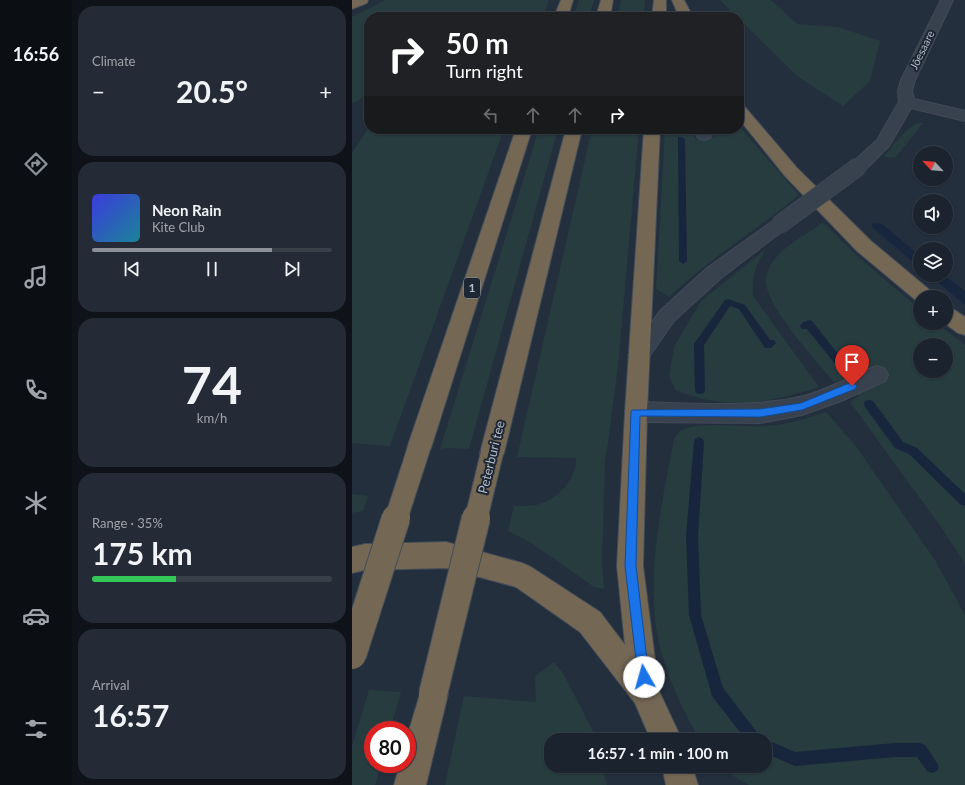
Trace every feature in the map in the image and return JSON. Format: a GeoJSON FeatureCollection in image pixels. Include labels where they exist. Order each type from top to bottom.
{"type":"FeatureCollection","features":[{"type":"Feature","properties":{"kind":"highway"},"geometry":{"type":"LineString","coordinates":[[352,5],[362,0]]}},
{"type":"Feature","properties":{"kind":"highway"},"geometry":{"type":"LineString","coordinates":[[562,12],[566,0]]}},
{"type":"Feature","properties":{"kind":"highway"},"geometry":{"type":"LineString","coordinates":[[604,12],[607,0]]}},
{"type":"Feature","properties":{"kind":"highway"},"geometry":{"type":"LineString","coordinates":[[659,12],[660,0]]}},
{"type":"Feature","properties":{"kind":"highway"},"geometry":{"type":"LineString","coordinates":[[678,0],[684,12]]}},
{"type":"Feature","properties":{"kind":"highway"},"geometry":{"type":"LineString","coordinates":[[744,115],[796,177],[864,246],[917,290]]}},
{"type":"Feature","properties":{"kind":"highway","name":"1"},"geometry":{"type":"LineString","coordinates":[[352,655],[522,134]]}},
{"type":"Feature","properties":{"kind":"highway","name":"Peterburi tee"},"geometry":{"type":"LineString","coordinates":[[410,785],[573,134]]}},
{"type":"Feature","properties":{"kind":"highway"},"geometry":{"type":"LineString","coordinates":[[645,693],[630,566],[636,412],[652,134]]}},
{"type":"Feature","properties":{"kind":"highway"},"geometry":{"type":"LineString","coordinates":[[953,319],[965,327]]}},
{"type":"Feature","properties":{"kind":"highway"},"geometry":{"type":"LineString","coordinates":[[352,560],[365,557],[446,555],[522,576],[590,622],[645,693],[664,733]]}},
{"type":"Feature","properties":{"kind":"highway"},"geometry":{"type":"LineString","coordinates":[[679,773],[682,785]]}},
{"type":"Feature","properties":{"kind":"street","name":"Jõesaare"},"geometry":{"type":"LineString","coordinates":[[907,102],[906,91],[908,80],[947,0]]}},
{"type":"Feature","properties":{"kind":"street"},"geometry":{"type":"LineString","coordinates":[[639,355],[666,316],[714,273],[859,166],[883,143],[907,102],[965,116]]}},
{"type":"Feature","properties":{"kind":"street"},"geometry":{"type":"LineString","coordinates":[[636,412],[760,413],[781,410],[808,404],[877,375]]}},
{"type":"Feature","properties":{"kind":"green space"},"geometry":{"type":"Polygon","coordinates":[[[386,0],[549,0],[545,12],[364,12],[364,95],[358,101],[352,103],[352,17],[386,0]]]}},
{"type":"Feature","properties":{"kind":"green space"},"geometry":{"type":"Polygon","coordinates":[[[579,0],[594,0],[590,12],[575,12],[579,0]]]}},
{"type":"Feature","properties":{"kind":"green space"},"geometry":{"type":"Polygon","coordinates":[[[621,0],[645,0],[644,12],[619,12],[621,0]]]}},
{"type":"Feature","properties":{"kind":"green space"},"geometry":{"type":"Polygon","coordinates":[[[720,0],[771,0],[797,24],[838,27],[880,41],[870,81],[843,106],[797,76],[744,24],[744,12],[732,12],[720,0]]]}},
{"type":"Feature","properties":{"kind":"green space"},"geometry":{"type":"Polygon","coordinates":[[[918,123],[923,123],[896,157],[889,158],[884,156],[908,130],[918,123]]]}},
{"type":"Feature","properties":{"kind":"green space"},"geometry":{"type":"Polygon","coordinates":[[[744,132],[799,195],[716,257],[669,297],[656,289],[665,134],[692,134],[696,140],[715,137],[714,134],[744,134],[744,132]]]}},
{"type":"Feature","properties":{"kind":"green space"},"geometry":{"type":"Polygon","coordinates":[[[364,134],[502,134],[390,446],[352,443],[352,153],[364,134]]]}},
{"type":"Feature","properties":{"kind":"green space"},"geometry":{"type":"Polygon","coordinates":[[[537,134],[557,134],[469,449],[440,449],[537,134]]]}},
{"type":"Feature","properties":{"kind":"green space"},"geometry":{"type":"Polygon","coordinates":[[[591,134],[639,134],[618,366],[605,464],[602,563],[604,589],[594,587],[533,544],[508,531],[514,506],[528,506],[544,503],[558,494],[573,474],[576,458],[517,457],[591,134]]]}},
{"type":"Feature","properties":{"kind":"green space"},"geometry":{"type":"Polygon","coordinates":[[[823,222],[852,251],[913,304],[913,330],[946,330],[965,345],[965,564],[943,530],[850,402],[859,396],[847,378],[834,382],[794,334],[783,319],[768,293],[766,276],[772,262],[784,249],[823,222]]]}},
{"type":"Feature","properties":{"kind":"green space"},"geometry":{"type":"Polygon","coordinates":[[[766,249],[755,271],[753,296],[819,387],[801,393],[765,401],[748,402],[712,401],[694,397],[676,390],[669,377],[674,347],[701,301],[766,249]]]}},
{"type":"Feature","properties":{"kind":"green space"},"geometry":{"type":"Polygon","coordinates":[[[826,412],[855,445],[935,560],[965,615],[965,785],[749,785],[729,773],[772,773],[772,733],[696,733],[679,699],[667,671],[659,642],[654,603],[655,556],[661,509],[674,440],[679,432],[684,429],[704,425],[757,426],[797,421],[826,412]]]}},
{"type":"Feature","properties":{"kind":"green space"},"geometry":{"type":"Polygon","coordinates":[[[352,494],[368,496],[363,511],[352,513],[352,494]]]}},
{"type":"Feature","properties":{"kind":"green space"},"geometry":{"type":"Polygon","coordinates":[[[554,662],[563,673],[594,733],[544,733],[544,773],[604,773],[607,785],[445,785],[464,696],[536,702],[535,676],[554,662]]]}},
{"type":"Feature","properties":{"kind":"green space"},"geometry":{"type":"Polygon","coordinates":[[[369,690],[401,692],[393,721],[364,721],[364,773],[378,773],[375,785],[352,785],[352,746],[369,690]]]}},
{"type":"Feature","properties":{"kind":"water"},"geometry":{"type":"Polygon","coordinates":[[[872,224],[882,224],[913,250],[913,262],[873,228],[872,224]]]}},
{"type":"Feature","properties":{"kind":"water"},"geometry":{"type":"Polygon","coordinates":[[[937,282],[953,282],[965,291],[965,305],[953,295],[953,290],[947,290],[937,282]]]}},
{"type":"Feature","properties":{"kind":"waterway"},"geometry":{"type":"LineString","coordinates":[[681,139],[683,261]]}},
{"type":"Feature","properties":{"kind":"waterway"},"geometry":{"type":"LineString","coordinates":[[700,390],[699,344],[728,302],[742,307],[768,345],[771,343]]}},
{"type":"Feature","properties":{"kind":"waterway"},"geometry":{"type":"LineString","coordinates":[[805,326],[809,324],[843,367]]}},
{"type":"Feature","properties":{"kind":"waterway"},"geometry":{"type":"LineString","coordinates":[[869,404],[899,445],[913,451],[965,501]]}},
{"type":"Feature","properties":{"kind":"waterway"},"geometry":{"type":"LineString","coordinates":[[699,442],[692,536],[695,615],[717,691],[749,733]]}},
{"type":"Feature","properties":{"kind":"waterway"},"geometry":{"type":"LineString","coordinates":[[772,749],[795,759],[895,750],[920,750],[932,766]]}},
{"type":"Feature","properties":{"kind":"route"},"geometry":{"type":"LineString","coordinates":[[644,677],[630,566],[636,412],[705,414],[760,413],[802,406],[852,386]]}}]}
